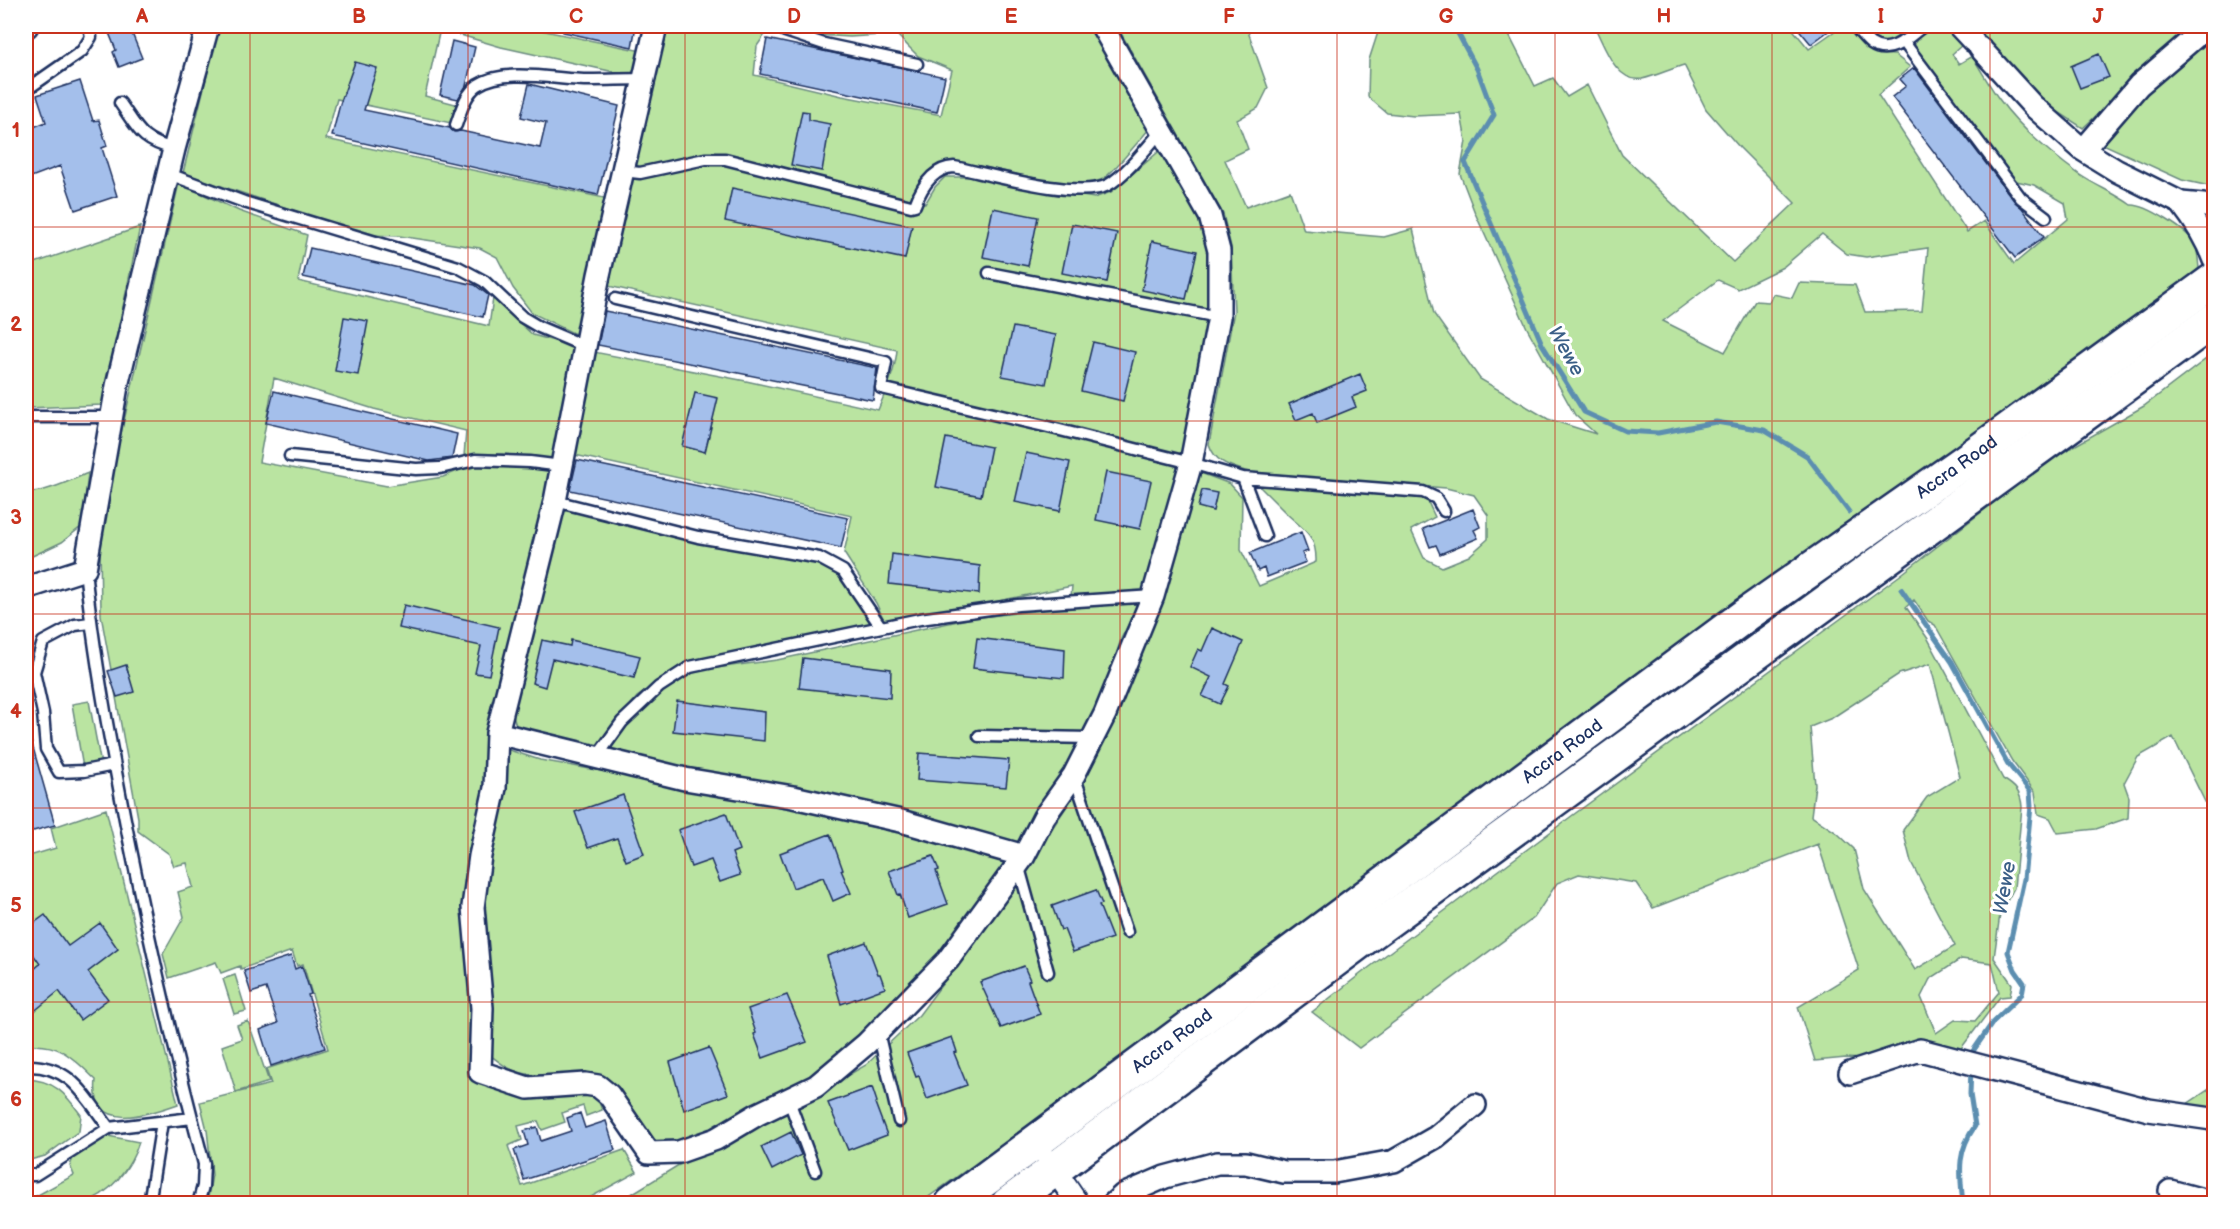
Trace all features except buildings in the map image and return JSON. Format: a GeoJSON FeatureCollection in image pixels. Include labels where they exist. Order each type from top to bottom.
{"type":"FeatureCollection","features":[{"type":"Feature","properties":{"kind":"highway","name":"Accra Road"},"geometry":{"type":"LineString","coordinates":[[952,1203],[1747,614],[1964,462],[2178,306],[2214,272]]}},
{"type":"Feature","properties":{"kind":"highway","name":"Accra Road"},"geometry":{"type":"LineString","coordinates":[[1008,1203],[1371,933],[2040,447],[2213,329]]}},
{"type":"Feature","properties":{"kind":"street"},"geometry":{"type":"LineString","coordinates":[[26,588],[85,569],[130,330],[174,149],[208,26]]}},
{"type":"Feature","properties":{"kind":"street"},"geometry":{"type":"LineString","coordinates":[[656,26],[599,275],[555,501],[497,733],[495,788],[480,856],[473,907],[482,1008],[480,1072],[528,1088],[585,1084],[598,1086],[609,1095],[649,1153],[679,1152],[716,1139],[788,1098],[816,1086],[878,1032],[948,960],[1021,860],[1044,817],[1074,775],[1124,670],[1153,596],[1191,463],[1219,317],[1219,251],[1210,216],[1163,129],[1102,26]]}},
{"type":"Feature","properties":{"kind":"street"},"geometry":{"type":"LineString","coordinates":[[2083,150],[2139,85],[2193,30]]}},
{"type":"Feature","properties":{"kind":"street"},"geometry":{"type":"LineString","coordinates":[[1971,38],[2033,106],[2083,150],[2117,171],[2181,203],[2214,208]]}},
{"type":"Feature","properties":{"kind":"street"},"geometry":{"type":"LineString","coordinates":[[2181,203],[2196,221],[2208,242],[2214,272]]}},
{"type":"Feature","properties":{"kind":"street"},"geometry":{"type":"LineString","coordinates":[[497,733],[685,778],[793,797],[890,819],[1021,860]]}},
{"type":"Feature","properties":{"kind":"street"},"geometry":{"type":"LineString","coordinates":[[1850,1072],[1920,1050],[2149,1110],[2214,1118]]}},
{"type":"Feature","properties":{"kind":"street"},"geometry":{"type":"LineString","coordinates":[[1113,1203],[1165,1177],[1217,1163],[1246,1163],[1284,1172],[1324,1172],[1394,1161],[1436,1137],[1475,1106]]}},
{"type":"Feature","properties":{"kind":"street"},"geometry":{"type":"LineString","coordinates":[[1035,1143],[1078,1203]]}},
{"type":"Feature","properties":{"kind":"street"},"geometry":{"type":"LineString","coordinates":[[2170,1191],[2214,1203]]}},
{"type":"Feature","properties":{"kind":"lane"},"geometry":{"type":"LineString","coordinates":[[26,90],[82,51],[91,37],[89,26]]}},
{"type":"Feature","properties":{"kind":"lane"},"geometry":{"type":"LineString","coordinates":[[782,26],[785,31],[824,44],[917,64]]}},
{"type":"Feature","properties":{"kind":"lane"},"geometry":{"type":"LineString","coordinates":[[1854,26],[1871,44],[1881,48],[1899,45],[1923,26]]}},
{"type":"Feature","properties":{"kind":"lane"},"geometry":{"type":"LineString","coordinates":[[1903,42],[2021,198],[2046,217]]}},
{"type":"Feature","properties":{"kind":"lane"},"geometry":{"type":"LineString","coordinates":[[456,125],[464,101],[476,86],[489,80],[525,75],[587,80],[645,79]]}},
{"type":"Feature","properties":{"kind":"lane"},"geometry":{"type":"LineString","coordinates":[[120,103],[145,138],[158,145],[174,149]]}},
{"type":"Feature","properties":{"kind":"lane"},"geometry":{"type":"LineString","coordinates":[[623,171],[640,173],[705,159],[725,159],[911,206],[915,205],[927,181],[943,167],[954,167],[1070,190],[1107,185],[1145,150],[1163,129]]}},
{"type":"Feature","properties":{"kind":"lane"},"geometry":{"type":"LineString","coordinates":[[169,174],[244,202],[458,267],[484,281],[522,317],[539,327],[586,347]]}},
{"type":"Feature","properties":{"kind":"lane"},"geometry":{"type":"LineString","coordinates":[[989,273],[1219,317]]}},
{"type":"Feature","properties":{"kind":"lane"},"geometry":{"type":"LineString","coordinates":[[615,299],[886,362],[881,388],[1191,463],[1243,478],[1424,492],[1436,498],[1444,511]]}},
{"type":"Feature","properties":{"kind":"lane"},"geometry":{"type":"LineString","coordinates":[[26,417],[112,417]]}},
{"type":"Feature","properties":{"kind":"lane"},"geometry":{"type":"LineString","coordinates":[[290,456],[416,469],[440,468],[475,460],[562,466]]}},
{"type":"Feature","properties":{"kind":"lane"},"geometry":{"type":"LineString","coordinates":[[1243,478],[1265,536]]}},
{"type":"Feature","properties":{"kind":"lane"},"geometry":{"type":"LineString","coordinates":[[555,501],[698,537],[819,558],[843,571],[881,627]]}},
{"type":"Feature","properties":{"kind":"lane"},"geometry":{"type":"LineString","coordinates":[[85,569],[90,623],[114,765],[150,943],[204,1164],[203,1186],[198,1203]]}},
{"type":"Feature","properties":{"kind":"lane"},"geometry":{"type":"LineString","coordinates":[[596,758],[622,722],[659,687],[690,667],[920,619],[1018,605],[1153,596]]}},
{"type":"Feature","properties":{"kind":"lane"},"geometry":{"type":"LineString","coordinates":[[90,623],[75,625],[43,642],[34,672],[43,713],[46,749],[59,772],[84,771],[114,765]]}},
{"type":"Feature","properties":{"kind":"lane"},"geometry":{"type":"LineString","coordinates":[[979,736],[1092,738]]}},
{"type":"Feature","properties":{"kind":"lane"},"geometry":{"type":"LineString","coordinates":[[1074,775],[1126,932]]}},
{"type":"Feature","properties":{"kind":"lane"},"geometry":{"type":"LineString","coordinates":[[1021,860],[1048,972]]}},
{"type":"Feature","properties":{"kind":"lane"},"geometry":{"type":"LineString","coordinates":[[878,1032],[899,1121]]}},
{"type":"Feature","properties":{"kind":"lane"},"geometry":{"type":"LineString","coordinates":[[26,1066],[42,1065],[65,1074],[76,1084],[109,1128]]}},
{"type":"Feature","properties":{"kind":"lane"},"geometry":{"type":"LineString","coordinates":[[788,1098],[815,1171]]}},
{"type":"Feature","properties":{"kind":"lane"},"geometry":{"type":"LineString","coordinates":[[26,1175],[36,1174],[109,1128],[192,1118]]}},
{"type":"Feature","properties":{"kind":"lane"},"geometry":{"type":"LineString","coordinates":[[149,1203],[162,1122]]}},
{"type":"Feature","properties":{"kind":"green space"},"geometry":{"type":"Polygon","coordinates":[[[219,26],[521,26],[642,51],[637,77],[501,47],[440,29],[425,96],[459,105],[451,123],[337,99],[326,139],[609,199],[581,337],[532,313],[513,288],[497,257],[480,248],[399,236],[367,235],[183,173],[219,26]]]}},
{"type":"Feature","properties":{"kind":"green space"},"geometry":{"type":"Polygon","coordinates":[[[663,26],[771,26],[757,46],[754,75],[842,96],[941,115],[952,70],[918,56],[896,34],[850,37],[816,35],[803,26],[1094,26],[1150,128],[1107,176],[1083,183],[1060,182],[984,167],[961,164],[941,165],[927,173],[913,197],[925,204],[935,187],[945,177],[970,177],[1094,198],[1111,192],[1163,148],[1207,226],[1213,245],[1211,302],[1183,464],[1146,588],[1121,639],[1106,687],[1085,735],[974,732],[974,739],[1014,738],[1080,745],[1018,848],[604,753],[627,721],[659,691],[685,675],[708,669],[777,660],[972,618],[1070,607],[1072,586],[886,624],[876,603],[844,553],[852,516],[570,454],[594,352],[746,381],[878,410],[894,366],[897,350],[608,286],[663,26]]]}},
{"type":"Feature","properties":{"kind":"green space"},"geometry":{"type":"Polygon","coordinates":[[[1117,26],[1246,26],[1268,88],[1258,108],[1237,120],[1248,149],[1225,160],[1246,207],[1290,191],[1304,230],[1384,237],[1413,229],[1434,314],[1480,379],[1548,419],[1596,434],[1575,415],[1527,328],[1475,213],[1460,174],[1466,141],[1461,114],[1414,116],[1387,113],[1368,97],[1369,60],[1380,26],[1526,26],[1509,35],[1535,86],[1553,78],[1567,97],[1587,85],[1622,155],[1733,262],[1795,203],[1740,148],[1706,109],[1684,65],[1647,78],[1633,79],[1618,69],[1612,61],[1594,26],[1790,26],[1809,49],[1842,26],[1846,26],[1869,48],[1880,54],[1895,55],[1910,67],[1878,95],[1967,232],[1984,221],[2014,264],[2068,219],[2065,203],[2034,185],[2012,180],[1914,47],[1918,38],[1925,31],[1945,26],[1962,45],[1952,54],[1959,64],[1972,56],[2007,110],[2036,140],[2086,179],[2131,205],[2156,213],[2185,232],[2195,244],[2199,268],[2190,277],[1324,915],[920,1203],[615,1204],[677,1166],[744,1135],[866,1065],[919,1015],[1005,900],[1082,783],[1108,734],[1145,643],[1174,558],[1198,472],[1230,484],[1242,497],[1241,550],[1259,586],[1316,562],[1316,553],[1307,533],[1255,482],[1420,497],[1428,502],[1435,517],[1411,530],[1424,558],[1442,567],[1469,556],[1488,539],[1488,515],[1474,495],[1446,488],[1248,472],[1224,463],[1215,456],[1209,444],[1234,311],[1231,247],[1223,214],[1117,26]],[[1822,234],[1783,267],[1738,289],[1718,280],[1663,321],[1725,352],[1755,301],[1769,302],[1773,294],[1792,298],[1799,283],[1855,285],[1865,312],[1922,311],[1928,248],[1866,257],[1847,254],[1822,234]]]}},
{"type":"Feature","properties":{"kind":"green space"},"geometry":{"type":"Polygon","coordinates":[[[1859,26],[1912,26],[1891,41],[1879,43],[1859,26]]]}},
{"type":"Feature","properties":{"kind":"green space"},"geometry":{"type":"Polygon","coordinates":[[[1973,26],[2172,26],[2182,35],[2083,128],[2049,106],[2007,66],[1973,26]]]}},
{"type":"Feature","properties":{"kind":"green space"},"geometry":{"type":"Polygon","coordinates":[[[2214,26],[2214,187],[2182,180],[2103,144],[2110,133],[2214,26]]]}},
{"type":"Feature","properties":{"kind":"green space"},"geometry":{"type":"Polygon","coordinates":[[[179,183],[239,211],[307,235],[298,281],[489,326],[493,298],[533,335],[579,348],[553,459],[502,454],[464,456],[466,431],[374,409],[274,378],[259,462],[387,486],[443,477],[467,467],[488,464],[551,471],[501,683],[470,881],[476,1076],[512,1090],[539,1096],[555,1097],[584,1092],[596,1094],[602,1110],[586,1116],[583,1106],[562,1113],[565,1122],[542,1130],[538,1121],[518,1126],[522,1140],[508,1146],[522,1186],[624,1150],[637,1172],[580,1203],[207,1203],[212,1175],[207,1130],[200,1102],[271,1084],[266,1069],[328,1049],[303,964],[297,966],[292,951],[241,969],[240,966],[221,973],[216,962],[169,978],[163,954],[184,917],[178,892],[193,887],[187,863],[174,866],[169,854],[138,831],[138,818],[101,615],[100,541],[113,468],[179,183]]]}},
{"type":"Feature","properties":{"kind":"green space"},"geometry":{"type":"Polygon","coordinates":[[[140,227],[102,405],[26,408],[26,266],[140,227]]]}},
{"type":"Feature","properties":{"kind":"green space"},"geometry":{"type":"Polygon","coordinates":[[[2214,353],[2214,820],[2173,737],[2138,757],[2124,783],[2129,797],[2128,818],[2096,829],[2058,833],[2050,818],[2038,814],[2035,792],[2012,761],[1935,625],[1928,621],[1914,600],[1906,607],[1928,639],[2003,779],[2017,790],[2022,807],[2014,888],[2000,914],[1994,958],[2012,984],[2010,996],[2000,997],[1959,1051],[1875,1060],[1846,1058],[1815,1061],[1798,1007],[1859,970],[1818,844],[1653,908],[1636,883],[1579,874],[1557,883],[1534,918],[1359,1048],[1312,1012],[1573,815],[1899,576],[2046,462],[2144,406],[2214,353]],[[1930,664],[1899,674],[1832,718],[1810,727],[1815,785],[1811,816],[1837,833],[1854,849],[1864,889],[1915,970],[1955,946],[1911,862],[1903,830],[1927,797],[1960,777],[1930,664]],[[1961,959],[1930,979],[1921,997],[1936,1033],[1955,1020],[1975,1021],[1999,992],[1992,963],[1961,959]]]}},
{"type":"Feature","properties":{"kind":"green space"},"geometry":{"type":"Polygon","coordinates":[[[88,473],[82,526],[62,542],[26,559],[26,492],[49,489],[88,473]]]}},
{"type":"Feature","properties":{"kind":"green space"},"geometry":{"type":"Polygon","coordinates":[[[562,507],[821,566],[833,571],[849,584],[877,625],[681,666],[637,697],[593,751],[520,732],[514,719],[515,698],[562,507]]]}},
{"type":"Feature","properties":{"kind":"green space"},"geometry":{"type":"Polygon","coordinates":[[[89,701],[101,765],[83,768],[72,704],[89,701]]]}},
{"type":"Feature","properties":{"kind":"green space"},"geometry":{"type":"Polygon","coordinates":[[[506,749],[540,760],[741,796],[1012,862],[916,986],[807,1081],[765,1099],[693,1141],[652,1145],[632,1110],[616,1092],[609,1088],[518,1072],[490,1055],[479,898],[506,749]]]}},
{"type":"Feature","properties":{"kind":"green space"},"geometry":{"type":"Polygon","coordinates":[[[106,809],[178,1104],[137,1115],[111,1114],[102,1108],[97,1097],[96,1080],[65,1053],[48,1046],[26,1046],[26,857],[56,848],[51,828],[106,809]]]}},
{"type":"Feature","properties":{"kind":"green space"},"geometry":{"type":"Polygon","coordinates":[[[235,975],[246,1011],[234,1014],[223,979],[235,975]]]}},
{"type":"Feature","properties":{"kind":"green space"},"geometry":{"type":"Polygon","coordinates":[[[248,1021],[269,1082],[236,1092],[222,1046],[242,1039],[237,1025],[248,1021]]]}},
{"type":"Feature","properties":{"kind":"green space"},"geometry":{"type":"Polygon","coordinates":[[[26,1079],[44,1082],[58,1089],[81,1115],[79,1131],[45,1156],[26,1161],[26,1079]]]}},
{"type":"Feature","properties":{"kind":"green space"},"geometry":{"type":"Polygon","coordinates":[[[2214,1086],[2214,1110],[2184,1106],[2214,1086]]]}},
{"type":"Feature","properties":{"kind":"green space"},"geometry":{"type":"Polygon","coordinates":[[[108,1136],[139,1142],[125,1171],[102,1194],[77,1204],[26,1203],[26,1197],[29,1200],[74,1175],[70,1166],[74,1155],[108,1136]]]}},
{"type":"Feature","properties":{"kind":"waterway","name":"Wewe"},"geometry":{"type":"LineString","coordinates":[[1454,26],[1477,69],[1494,115],[1465,162],[1542,344],[1584,412],[1625,431],[1658,433],[1716,422],[1764,430],[1807,456],[1849,512]]}},
{"type":"Feature","properties":{"kind":"waterway","name":"Wewe"},"geometry":{"type":"LineString","coordinates":[[1901,589],[1952,662],[2008,764],[2030,791],[2031,806],[2024,879],[2008,952],[2015,970],[2024,983],[2022,994],[1993,1022],[1971,1054],[1971,1059]]}},
{"type":"Feature","properties":{"kind":"waterway","name":"Wewe"},"geometry":{"type":"LineString","coordinates":[[1963,1204],[1960,1173],[1962,1154],[1975,1126],[1970,1094],[1971,1068]]}}]}
